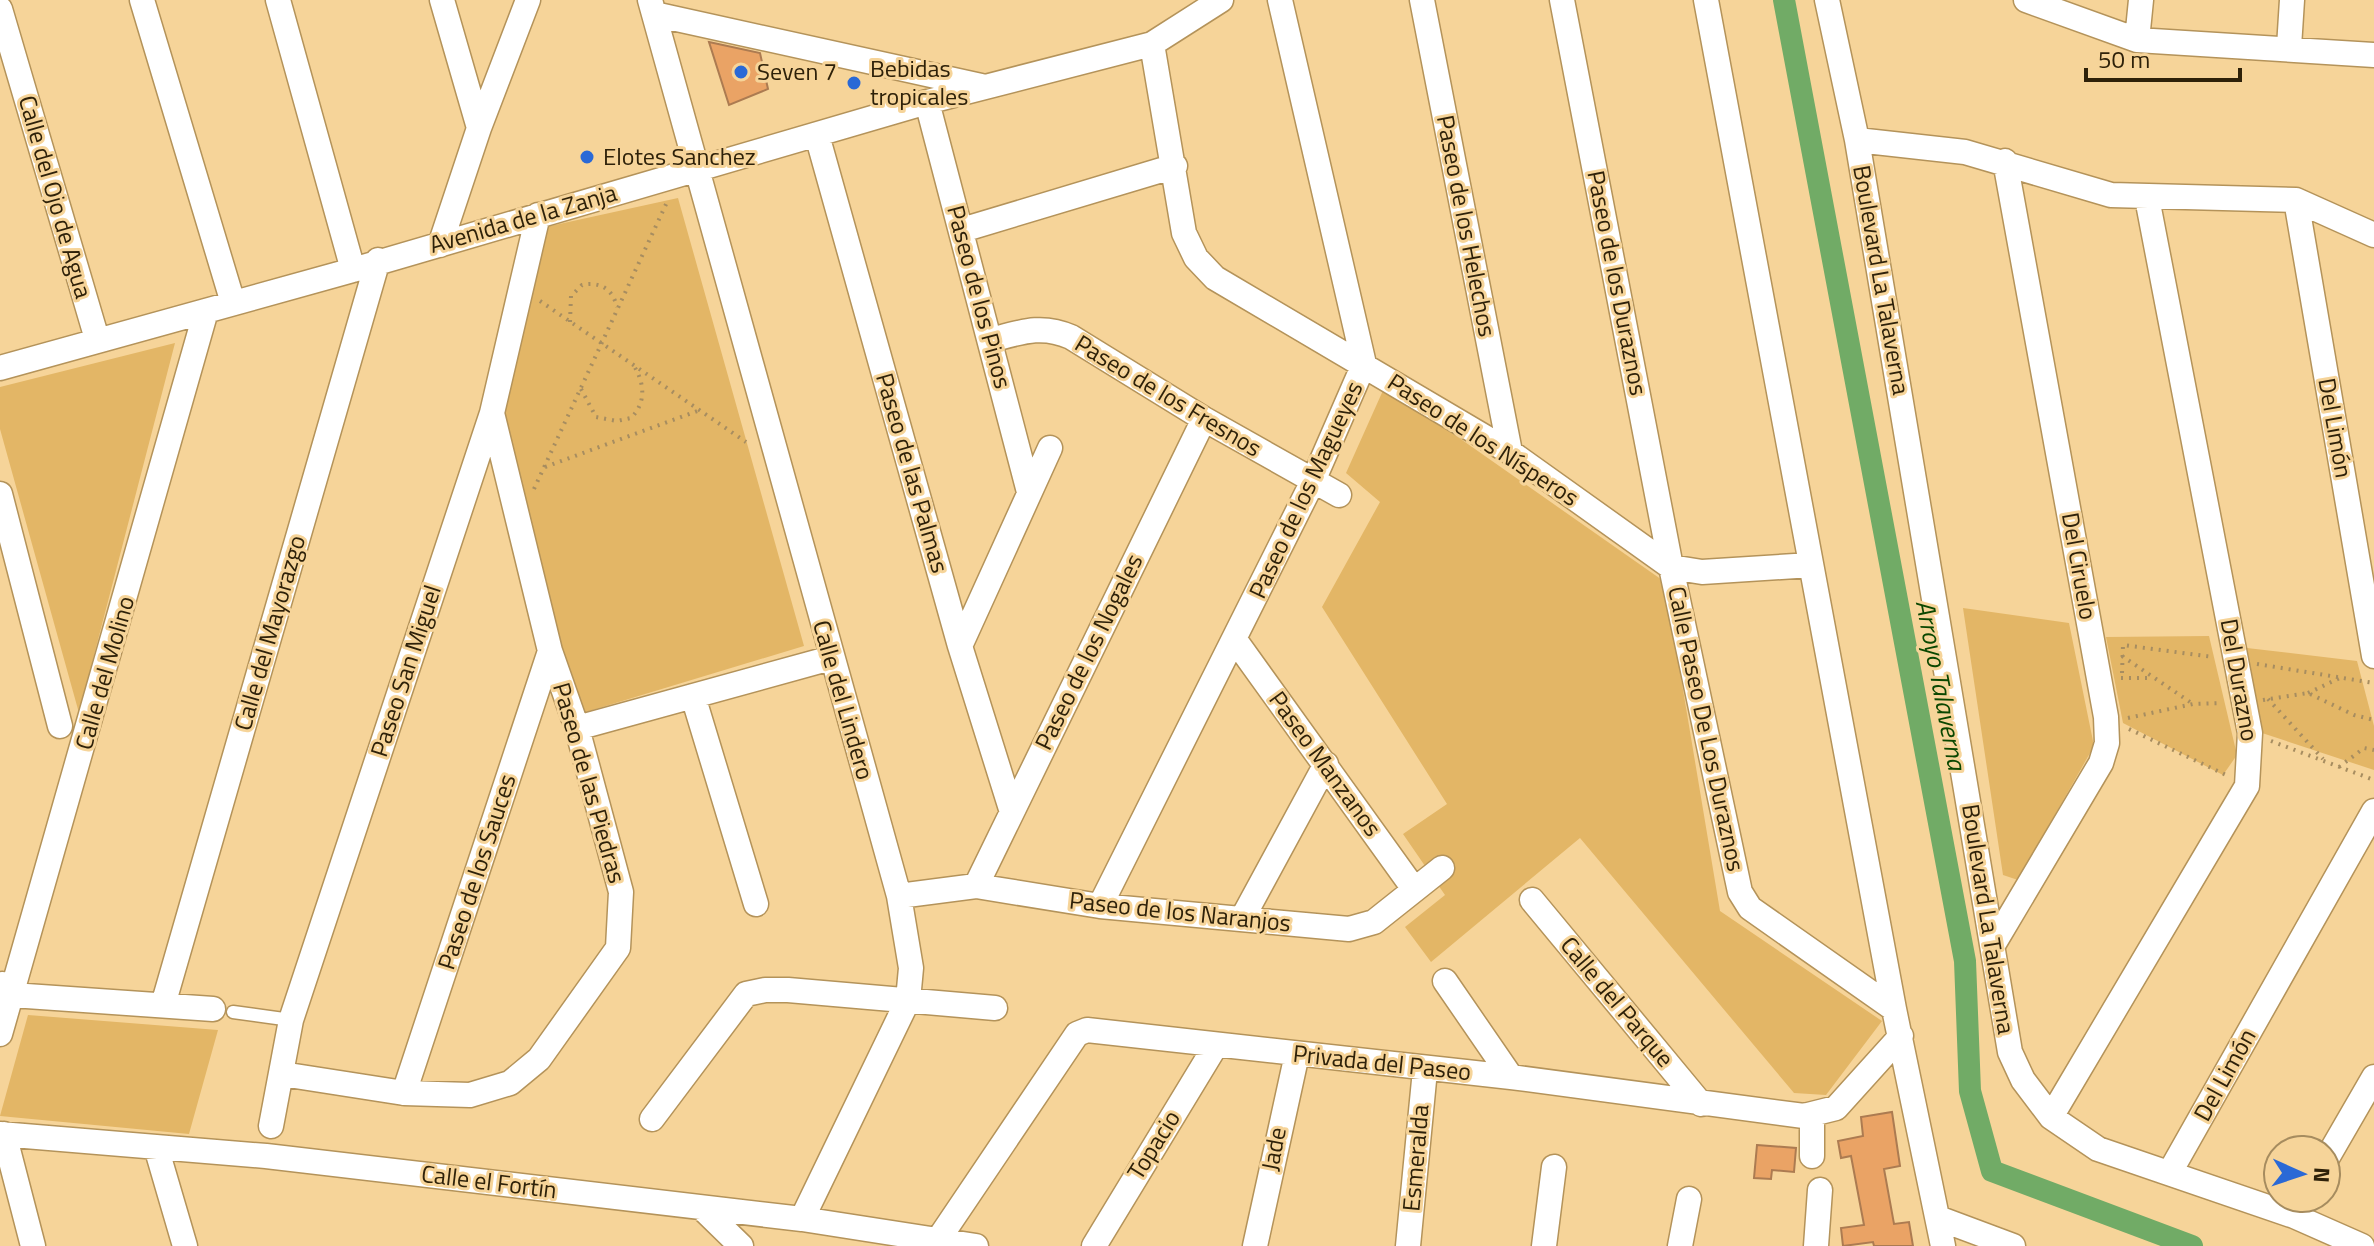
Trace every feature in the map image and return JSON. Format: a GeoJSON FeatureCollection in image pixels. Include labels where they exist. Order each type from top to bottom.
{"type":"FeatureCollection","features":[{"type":"Feature","properties":{"kind":"street"},"geometry":{"type":"LineString","coordinates":[[142,0],[233,303]]}},
{"type":"Feature","properties":{"kind":"street"},"geometry":{"type":"LineString","coordinates":[[278,0],[353,270]]}},
{"type":"Feature","properties":{"kind":"street"},"geometry":{"type":"LineString","coordinates":[[442,0],[479,128]]}},
{"type":"Feature","properties":{"kind":"street"},"geometry":{"type":"LineString","coordinates":[[440,245],[479,128],[528,0]]}},
{"type":"Feature","properties":{"kind":"street","name":"Avenida de la Zanja"},"geometry":{"type":"LineString","coordinates":[[0,368],[353,270],[378,260],[440,245],[927,102],[1152,44],[1221,0]]}},
{"type":"Feature","properties":{"kind":"street","name":"Paseo de los Magueyes"},"geometry":{"type":"LineString","coordinates":[[1100,906],[1313,481],[1364,364],[1280,0]]}},
{"type":"Feature","properties":{"kind":"street","name":"Paseo de los Helechos"},"geometry":{"type":"LineString","coordinates":[[1422,0],[1510,452]]}},
{"type":"Feature","properties":{"kind":"street","name":"Paseo de los Duraznos"},"geometry":{"type":"LineString","coordinates":[[1562,0],[1671,567]]}},
{"type":"Feature","properties":{"kind":"street"},"geometry":{"type":"LineString","coordinates":[[1706,0],[1894,1009],[1943,1246]]}},
{"type":"Feature","properties":{"kind":"street","name":"Boulevard La Talaverna"},"geometry":{"type":"LineString","coordinates":[[1827,0],[1857,140],[2010,1052],[2023,1080],[2051,1117],[2098,1149],[2262,1197]]}},
{"type":"Feature","properties":{"kind":"street"},"geometry":{"type":"LineString","coordinates":[[2026,0],[2137,40],[2289,47],[2374,55]]}},
{"type":"Feature","properties":{"kind":"street"},"geometry":{"type":"LineString","coordinates":[[2137,40],[2141,0]]}},
{"type":"Feature","properties":{"kind":"street"},"geometry":{"type":"LineString","coordinates":[[2289,47],[2292,0]]}},
{"type":"Feature","properties":{"kind":"street"},"geometry":{"type":"LineString","coordinates":[[652,7],[983,87]]}},
{"type":"Feature","properties":{"kind":"street","name":"Calle del Lindero"},"geometry":{"type":"LineString","coordinates":[[652,7],[899,896],[911,968],[908,1000],[802,1219]]}},
{"type":"Feature","properties":{"kind":"street","name":"Calle del Ojo de Agua"},"geometry":{"type":"LineString","coordinates":[[0,9],[97,339]]}},
{"type":"Feature","properties":{"kind":"street","name":"Paseo de los Nísperos"},"geometry":{"type":"LineString","coordinates":[[1152,44],[1184,233],[1196,258],[1215,278],[1510,452],[1671,567],[1702,572],[1811,565]]}},
{"type":"Feature","properties":{"kind":"street","name":"Paseo de los Pinos"},"geometry":{"type":"LineString","coordinates":[[927,102],[1029,492]]}},
{"type":"Feature","properties":{"kind":"street","name":"Paseo de las Palmas"},"geometry":{"type":"LineString","coordinates":[[817,135],[960,646],[1011,809]]}},
{"type":"Feature","properties":{"kind":"street"},"geometry":{"type":"LineString","coordinates":[[1857,140],[1965,152],[2005,161],[2111,195],[2147,198],[2206,195],[2296,200],[2374,235]]}},
{"type":"Feature","properties":{"kind":"street","name":"Del Ciruelo"},"geometry":{"type":"LineString","coordinates":[[1993,945],[2101,763],[2107,743],[2106,717],[2005,161]]}},
{"type":"Feature","properties":{"kind":"street"},"geometry":{"type":"LineString","coordinates":[[962,230],[1175,166]]}},
{"type":"Feature","properties":{"kind":"street","name":"Del Durazno"},"geometry":{"type":"LineString","coordinates":[[2051,1117],[2247,786],[2250,733],[2147,198]]}},
{"type":"Feature","properties":{"kind":"street","name":"Del Limón"},"geometry":{"type":"LineString","coordinates":[[2296,200],[2374,656]]}},
{"type":"Feature","properties":{"kind":"street","name":"Paseo San Miguel"},"geometry":{"type":"LineString","coordinates":[[271,1126],[291,1020],[492,413],[538,215]]}},
{"type":"Feature","properties":{"kind":"street","name":"Calle del Mayorazgo"},"geometry":{"type":"LineString","coordinates":[[163,1005],[378,260]]}},
{"type":"Feature","properties":{"kind":"street","name":"Calle del Molino"},"geometry":{"type":"LineString","coordinates":[[0,1034],[6,988],[206,311]]}},
{"type":"Feature","properties":{"kind":"street","name":"Paseo de los Fresnos"},"geometry":{"type":"LineString","coordinates":[[991,340],[1039,328],[1052,328],[1339,495]]}},
{"type":"Feature","properties":{"kind":"street","name":"Paseo de las Piedras"},"geometry":{"type":"LineString","coordinates":[[282,1074],[404,1093],[470,1095],[510,1083],[539,1059],[618,948],[621,892],[577,728],[550,651],[492,413]]}},
{"type":"Feature","properties":{"kind":"street","name":"Paseo de los Nogales"},"geometry":{"type":"LineString","coordinates":[[976,886],[1204,419]]}},
{"type":"Feature","properties":{"kind":"street"},"geometry":{"type":"LineString","coordinates":[[960,646],[1050,448]]}},
{"type":"Feature","properties":{"kind":"street"},"geometry":{"type":"LineString","coordinates":[[0,494],[60,726]]}},
{"type":"Feature","properties":{"kind":"street","name":"Calle Paseo De Los Duraznos"},"geometry":{"type":"LineString","coordinates":[[1671,567],[1740,892],[1750,908],[1894,1009]]}},
{"type":"Feature","properties":{"kind":"street","name":"Paseo Manzanos"},"geometry":{"type":"LineString","coordinates":[[1235,640],[1414,889]]}},
{"type":"Feature","properties":{"kind":"street","name":"Paseo de los Sauces"},"geometry":{"type":"LineString","coordinates":[[404,1093],[550,651]]}},
{"type":"Feature","properties":{"kind":"street"},"geometry":{"type":"LineString","coordinates":[[577,728],[831,658]]}},
{"type":"Feature","properties":{"kind":"street"},"geometry":{"type":"LineString","coordinates":[[693,696],[756,904]]}},
{"type":"Feature","properties":{"kind":"street"},"geometry":{"type":"LineString","coordinates":[[1242,919],[1326,764]]}},
{"type":"Feature","properties":{"kind":"street","name":"Del Limón"},"geometry":{"type":"LineString","coordinates":[[2170,1172],[2374,811]]}},
{"type":"Feature","properties":{"kind":"street","name":"Paseo de los Naranjos"},"geometry":{"type":"LineString","coordinates":[[899,896],[976,886],[1100,906],[1364,927],[1442,868]]}},
{"type":"Feature","properties":{"kind":"street","name":"Calle del Parque"},"geometry":{"type":"LineString","coordinates":[[1532,900],[1701,1104]]}},
{"type":"Feature","properties":{"kind":"street"},"geometry":{"type":"LineString","coordinates":[[1445,981],[1511,1077]]}},
{"type":"Feature","properties":{"kind":"street"},"geometry":{"type":"LineString","coordinates":[[6,988],[223,1011]]}},
{"type":"Feature","properties":{"kind":"street"},"geometry":{"type":"LineString","coordinates":[[652,1119],[746,994],[788,990],[995,1008]]}},
{"type":"Feature","properties":{"kind":"street","name":"Privada del Paseo"},"geometry":{"type":"LineString","coordinates":[[938,1240],[1077,1034],[1092,1029],[1425,1070],[1511,1077],[1780,1115],[1812,1116]]}},
{"type":"Feature","properties":{"kind":"street"},"geometry":{"type":"LineString","coordinates":[[1812,1156],[1812,1116],[1836,1108],[1901,1036]]}},
{"type":"Feature","properties":{"kind":"street","name":"Topacio"},"geometry":{"type":"LineString","coordinates":[[1094,1246],[1216,1045]]}},
{"type":"Feature","properties":{"kind":"street","name":"Jade"},"geometry":{"type":"LineString","coordinates":[[1255,1246],[1297,1054]]}},
{"type":"Feature","properties":{"kind":"street","name":"Esmeralda"},"geometry":{"type":"LineString","coordinates":[[1408,1246],[1425,1070]]}},
{"type":"Feature","properties":{"kind":"street"},"geometry":{"type":"LineString","coordinates":[[2341,1134],[2374,1077]]}},
{"type":"Feature","properties":{"kind":"street"},"geometry":{"type":"LineString","coordinates":[[2,1134],[33,1246]]}},
{"type":"Feature","properties":{"kind":"street","name":"Calle el Fortín"},"geometry":{"type":"LineString","coordinates":[[2,1134],[266,1156],[802,1219],[871,1238],[938,1240],[976,1246]]}},
{"type":"Feature","properties":{"kind":"street"},"geometry":{"type":"LineString","coordinates":[[156,1147],[185,1246]]}},
{"type":"Feature","properties":{"kind":"street"},"geometry":{"type":"LineString","coordinates":[[1544,1246],[1554,1167]]}},
{"type":"Feature","properties":{"kind":"street"},"geometry":{"type":"LineString","coordinates":[[1816,1246],[1820,1190]]}},
{"type":"Feature","properties":{"kind":"street"},"geometry":{"type":"LineString","coordinates":[[1680,1246],[1689,1199]]}},
{"type":"Feature","properties":{"kind":"street"},"geometry":{"type":"LineString","coordinates":[[702,1208],[741,1246]]}},
{"type":"Feature","properties":{"kind":"street","name":"Boulevard La Talaverna"},"geometry":{"type":"LineString","coordinates":[[2310,1214],[2362,1246]]}},
{"type":"Feature","properties":{"kind":"street"},"geometry":{"type":"LineString","coordinates":[[1938,1218],[2013,1246]]}},
{"type":"Feature","properties":{"kind":"lane"},"geometry":{"type":"LineString","coordinates":[[223,1011],[291,1020]]}},
{"type":"Feature","properties":{"kind":"path"},"geometry":{"type":"LineString","coordinates":[[529,502],[668,200]]}},
{"type":"Feature","properties":{"kind":"path"},"geometry":{"type":"LineString","coordinates":[[570,322],[571,296],[588,283],[598,284],[611,292],[618,310]]}},
{"type":"Feature","properties":{"kind":"path"},"geometry":{"type":"LineString","coordinates":[[536,298],[746,442]]}},
{"type":"Feature","properties":{"kind":"path"},"geometry":{"type":"LineString","coordinates":[[581,389],[596,417],[612,421],[631,418],[641,405],[643,394],[643,384],[633,364]]}},
{"type":"Feature","properties":{"kind":"path"},"geometry":{"type":"LineString","coordinates":[[545,467],[700,410]]}},
{"type":"Feature","properties":{"kind":"path"},"geometry":{"type":"LineString","coordinates":[[2091,635],[2193,704]]}},
{"type":"Feature","properties":{"kind":"path"},"geometry":{"type":"LineString","coordinates":[[2308,693],[2342,677]]}},
{"type":"Feature","properties":{"kind":"path"},"geometry":{"type":"LineString","coordinates":[[2099,678],[2154,678]]}},
{"type":"Feature","properties":{"kind":"path"},"geometry":{"type":"LineString","coordinates":[[2268,699],[2325,762]]}},
{"type":"Feature","properties":{"kind":"path"},"geometry":{"type":"LineString","coordinates":[[2106,717],[2247,786]]}},
{"type":"Feature","properties":{"kind":"path"},"geometry":{"type":"LineString","coordinates":[[2250,733],[2374,780]]}},
{"type":"Feature","properties":{"kind":"path"},"geometry":{"type":"LineString","coordinates":[[2339,767],[2364,748],[2374,750]]}},
{"type":"Feature","properties":{"kind":"shaded area"},"geometry":{"type":"Polygon","coordinates":[[[678,198],[804,646],[576,715],[496,409],[541,228],[678,198]]]}},
{"type":"Feature","properties":{"kind":"shaded area"},"geometry":{"type":"Polygon","coordinates":[[[175,343],[79,713],[0,429],[0,387],[175,343]]]}},
{"type":"Feature","properties":{"kind":"shaded area"},"geometry":{"type":"Polygon","coordinates":[[[1385,386],[1665,582],[1720,911],[1882,1021],[1826,1095],[1794,1093],[1580,838],[1431,962],[1405,927],[1445,895],[1403,834],[1447,804],[1322,607],[1380,502],[1346,473],[1385,386]]]}},
{"type":"Feature","properties":{"kind":"shaded area"},"geometry":{"type":"Polygon","coordinates":[[[1963,608],[2069,623],[2094,746],[2018,880],[2003,875],[1963,608]]]}},
{"type":"Feature","properties":{"kind":"shaded area"},"geometry":{"type":"Polygon","coordinates":[[[2209,636],[2237,755],[2223,775],[2123,723],[2106,637],[2209,636]]]}},
{"type":"Feature","properties":{"kind":"shaded area"},"geometry":{"type":"Polygon","coordinates":[[[2247,648],[2357,661],[2374,726],[2374,770],[2262,733],[2247,648]]]}},
{"type":"Feature","properties":{"kind":"shaded area"},"geometry":{"type":"Polygon","coordinates":[[[28,1015],[218,1030],[189,1134],[0,1116],[28,1015]]]}},
{"type":"Feature","properties":{"kind":"building"},"geometry":{"type":"Polygon","coordinates":[[[709,42],[760,53],[768,89],[729,105],[709,42]]]}},
{"type":"Feature","properties":{"kind":"building"},"geometry":{"type":"Polygon","coordinates":[[[1892,1112],[1900,1166],[1884,1169],[1894,1224],[1909,1222],[1913,1246],[1874,1246],[1873,1242],[1843,1246],[1841,1228],[1864,1225],[1851,1156],[1841,1158],[1838,1141],[1863,1136],[1861,1117],[1892,1112]]]}},
{"type":"Feature","properties":{"kind":"building"},"geometry":{"type":"Polygon","coordinates":[[[1757,1145],[1796,1148],[1794,1172],[1772,1170],[1771,1179],[1754,1178],[1757,1145]]]}},
{"type":"Feature","properties":{"kind":"waterway","name":"Arroyo Talaverna"},"geometry":{"type":"LineString","coordinates":[[1784,0],[1965,961],[1970,1091],[1992,1171],[2192,1246]]}},
{"type":"Feature","properties":{"kind":"place","name":"Seven 7"},"geometry":{"type":"Point","coordinates":[741,72]}},
{"type":"Feature","properties":{"kind":"place","name":"Bebidas tropicales"},"geometry":{"type":"Point","coordinates":[854,83]}},
{"type":"Feature","properties":{"kind":"place","name":"Elotes Sanchez"},"geometry":{"type":"Point","coordinates":[587,157]}}]}
